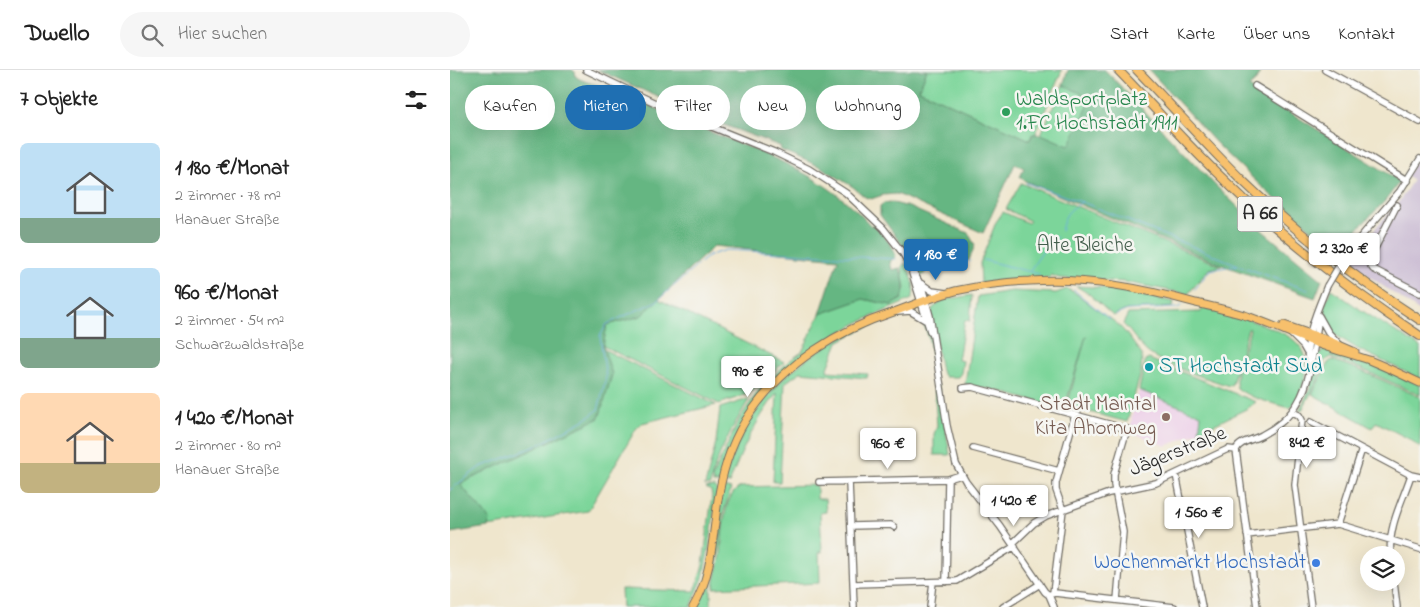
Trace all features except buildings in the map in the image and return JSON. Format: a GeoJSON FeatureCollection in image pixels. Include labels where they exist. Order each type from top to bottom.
{"type":"FeatureCollection","features":[{"type":"Feature","properties":{"kind":"highway","name":"A 66"},"geometry":{"type":"LineString","coordinates":[[1118,70],[1210,166],[1260,214],[1324,268],[1377,308],[1420,336]]}},
{"type":"Feature","properties":{"kind":"highway","name":"A 66"},"geometry":{"type":"LineString","coordinates":[[1137,70],[1207,145],[1268,204],[1314,244],[1348,270],[1420,320]]}},
{"type":"Feature","properties":{"kind":"main road"},"geometry":{"type":"LineString","coordinates":[[693,607],[704,584],[709,564],[719,494],[725,468],[736,440],[750,414],[774,384],[805,357],[837,336],[858,325],[923,301],[981,286],[1029,281],[1057,280],[1122,286],[1272,322],[1420,382]]}},
{"type":"Feature","properties":{"kind":"main road"},"geometry":{"type":"LineString","coordinates":[[1249,317],[1287,331],[1340,345],[1368,360]]}},
{"type":"Feature","properties":{"kind":"street"},"geometry":{"type":"LineString","coordinates":[[586,70],[670,110],[774,152],[829,180],[854,199],[875,219],[896,244],[918,279],[929,290],[950,293]]}},
{"type":"Feature","properties":{"kind":"street"},"geometry":{"type":"LineString","coordinates":[[1325,70],[1420,122]]}},
{"type":"Feature","properties":{"kind":"street"},"geometry":{"type":"LineString","coordinates":[[1255,86],[1408,181]]}},
{"type":"Feature","properties":{"kind":"street"},"geometry":{"type":"LineString","coordinates":[[1311,607],[1295,485],[1302,420],[1299,415],[1292,412],[1304,390],[1309,369],[1312,324],[1319,315],[1327,286],[1346,254],[1408,181],[1420,159]]}},
{"type":"Feature","properties":{"kind":"street"},"geometry":{"type":"LineString","coordinates":[[1397,205],[1368,262],[1373,269],[1420,293]]}},
{"type":"Feature","properties":{"kind":"street"},"geometry":{"type":"LineString","coordinates":[[910,267],[930,316],[953,456],[961,475],[1014,545],[1040,584],[1051,594],[1174,607]]}},
{"type":"Feature","properties":{"kind":"street"},"geometry":{"type":"LineString","coordinates":[[918,279],[925,320],[934,342]]}},
{"type":"Feature","properties":{"kind":"street"},"geometry":{"type":"LineString","coordinates":[[894,312],[910,311],[925,320]]}},
{"type":"Feature","properties":{"kind":"street"},"geometry":{"type":"LineString","coordinates":[[1319,315],[1328,332],[1340,345]]}},
{"type":"Feature","properties":{"kind":"street"},"geometry":{"type":"LineString","coordinates":[[1287,331],[1303,346],[1307,353],[1309,369]]}},
{"type":"Feature","properties":{"kind":"street"},"geometry":{"type":"LineString","coordinates":[[1307,353],[1312,338]]}},
{"type":"Feature","properties":{"kind":"street"},"geometry":{"type":"LineString","coordinates":[[963,388],[972,387],[1126,429],[1114,472],[1124,537],[1117,600]]}},
{"type":"Feature","properties":{"kind":"street","name":"Jägerstraße"},"geometry":{"type":"LineString","coordinates":[[854,584],[961,580],[1014,545],[1038,520],[1116,492],[1151,484],[1228,449],[1236,450],[1241,444],[1259,437],[1292,412]]}},
{"type":"Feature","properties":{"kind":"street"},"geometry":{"type":"LineString","coordinates":[[1054,607],[1051,594],[1063,510],[1056,488],[1059,470],[1075,415]]}},
{"type":"Feature","properties":{"kind":"street"},"geometry":{"type":"LineString","coordinates":[[1311,422],[1411,475],[1420,477]]}},
{"type":"Feature","properties":{"kind":"street"},"geometry":{"type":"LineString","coordinates":[[973,448],[1059,470]]}},
{"type":"Feature","properties":{"kind":"street"},"geometry":{"type":"LineString","coordinates":[[1338,524],[1362,449]]}},
{"type":"Feature","properties":{"kind":"street"},"geometry":{"type":"LineString","coordinates":[[1236,450],[1257,607]]}},
{"type":"Feature","properties":{"kind":"street"},"geometry":{"type":"LineString","coordinates":[[1176,474],[1202,607]]}},
{"type":"Feature","properties":{"kind":"street"},"geometry":{"type":"LineString","coordinates":[[819,482],[948,479],[961,475]]}},
{"type":"Feature","properties":{"kind":"street"},"geometry":{"type":"LineString","coordinates":[[1390,546],[1390,540],[1411,475]]}},
{"type":"Feature","properties":{"kind":"street"},"geometry":{"type":"LineString","coordinates":[[946,582],[948,479]]}},
{"type":"Feature","properties":{"kind":"street"},"geometry":{"type":"LineString","coordinates":[[849,482],[854,607]]}},
{"type":"Feature","properties":{"kind":"street"},"geometry":{"type":"LineString","coordinates":[[1247,535],[1338,524],[1420,549]]}},
{"type":"Feature","properties":{"kind":"street"},"geometry":{"type":"LineString","coordinates":[[850,526],[891,525],[894,527]]}},
{"type":"Feature","properties":{"kind":"street"},"geometry":{"type":"LineString","coordinates":[[930,607],[933,582]]}},
{"type":"Feature","properties":{"kind":"street"},"geometry":{"type":"LineString","coordinates":[[1003,607],[1040,584]]}},
{"type":"Feature","properties":{"kind":"street"},"geometry":{"type":"LineString","coordinates":[[1395,591],[1397,607]]}},
{"type":"Feature","properties":{"kind":"shaded area"},"geometry":{"type":"Polygon","coordinates":[[[1420,152],[1420,312],[1351,262],[1377,226],[1398,203],[1413,180],[1407,176],[1420,152]]]}},
{"type":"Feature","properties":{"kind":"shaded area","name":"Stadt Maintal Kita Ahornweg"},"geometry":{"type":"Polygon","coordinates":[[[1139,390],[1201,415],[1199,432],[1166,446],[1129,431],[1139,390]]]}},
{"type":"Feature","properties":{"kind":"green space"},"geometry":{"type":"Polygon","coordinates":[[[450,70],[572,70],[575,72],[576,77],[581,80],[600,85],[565,85],[565,130],[646,130],[646,104],[656,108],[656,130],[706,130],[778,160],[818,181],[837,194],[871,226],[874,225],[888,241],[896,256],[890,262],[892,270],[900,268],[902,276],[904,287],[902,299],[891,305],[863,299],[820,314],[838,259],[714,246],[641,316],[607,325],[603,346],[612,374],[599,418],[460,484],[490,520],[488,527],[450,533],[450,70]]]}},
{"type":"Feature","properties":{"kind":"green space"},"geometry":{"type":"Polygon","coordinates":[[[598,70],[927,70],[920,88],[920,85],[816,85],[816,130],[920,130],[920,90],[1030,140],[1033,134],[1041,134],[1069,146],[1092,98],[1063,85],[1068,70],[1105,70],[1215,185],[1264,232],[1322,280],[1315,298],[1222,265],[1025,181],[1020,177],[1024,168],[1015,164],[983,233],[897,194],[883,195],[871,199],[865,197],[853,187],[821,167],[781,150],[780,146],[730,127],[730,85],[656,85],[656,96],[646,91],[646,85],[632,85],[598,70]]]}},
{"type":"Feature","properties":{"kind":"green space","name":"Waldsportplatz 1.FC Hochstadt 1911"},"geometry":{"type":"Polygon","coordinates":[[[927,70],[1062,70],[1035,135],[1032,134],[1030,140],[920,90],[927,70]]]}},
{"type":"Feature","properties":{"kind":"green space"},"geometry":{"type":"Polygon","coordinates":[[[1149,70],[1261,70],[1255,82],[1249,87],[1400,181],[1386,200],[1336,251],[1264,189],[1218,145],[1149,70]]]}},
{"type":"Feature","properties":{"kind":"green space"},"geometry":{"type":"Polygon","coordinates":[[[1063,85],[1092,98],[1070,147],[1041,134],[1063,85]]]}},
{"type":"Feature","properties":{"kind":"green space","name":"Alte Bleiche"},"geometry":{"type":"Polygon","coordinates":[[[1021,183],[1221,266],[1209,269],[1188,294],[1125,282],[1059,278],[1051,275],[1049,278],[981,283],[980,263],[996,222],[1003,212],[1028,223],[1030,221],[1006,209],[1021,183]]]}},
{"type":"Feature","properties":{"kind":"green space"},"geometry":{"type":"Polygon","coordinates":[[[890,202],[909,207],[968,233],[975,245],[969,260],[923,262],[925,273],[922,276],[920,275],[917,265],[880,215],[880,206],[890,202]]]}},
{"type":"Feature","properties":{"kind":"green space"},"geometry":{"type":"Polygon","coordinates":[[[905,263],[914,285],[912,299],[857,323],[817,345],[754,405],[719,483],[713,483],[712,478],[740,418],[760,388],[789,361],[802,352],[820,314],[863,299],[891,305],[905,289],[902,266],[905,263]]]}},
{"type":"Feature","properties":{"kind":"green space","name":"Alte Bleiche"},"geometry":{"type":"Polygon","coordinates":[[[1076,286],[1107,288],[1174,302],[1173,307],[1126,310],[1113,316],[1089,294],[1076,286]]]}},
{"type":"Feature","properties":{"kind":"green space"},"geometry":{"type":"Polygon","coordinates":[[[1067,289],[1074,292],[1117,324],[1142,355],[1141,372],[1127,422],[1067,406],[1086,336],[1064,410],[999,391],[965,384],[978,296],[1012,291],[1056,293],[1067,289]]]}},
{"type":"Feature","properties":{"kind":"green space"},"geometry":{"type":"Polygon","coordinates":[[[1331,289],[1420,347],[1420,379],[1356,348],[1331,332],[1324,307],[1331,289]]]}},
{"type":"Feature","properties":{"kind":"green space"},"geometry":{"type":"Polygon","coordinates":[[[972,295],[970,321],[965,320],[958,360],[963,361],[961,373],[958,377],[945,377],[941,371],[931,314],[932,309],[943,300],[972,295]]]}},
{"type":"Feature","properties":{"kind":"green space"},"geometry":{"type":"Polygon","coordinates":[[[658,299],[784,362],[757,387],[745,395],[719,404],[603,346],[607,325],[641,316],[658,299]]]}},
{"type":"Feature","properties":{"kind":"green space"},"geometry":{"type":"Polygon","coordinates":[[[1203,307],[1281,332],[1299,345],[1305,356],[1306,374],[1299,394],[1290,408],[1255,398],[1237,388],[1236,375],[1250,329],[1248,329],[1232,384],[1229,386],[1185,371],[1153,356],[1143,348],[1123,324],[1128,314],[1201,312],[1203,307]]]}},
{"type":"Feature","properties":{"kind":"green space"},"geometry":{"type":"Polygon","coordinates":[[[911,314],[922,319],[925,323],[931,338],[935,360],[932,360],[926,330],[922,322],[915,317],[906,316],[881,322],[838,342],[827,371],[868,374],[867,378],[800,372],[785,383],[780,482],[773,482],[777,393],[749,437],[729,484],[724,482],[743,433],[771,392],[788,374],[829,344],[853,332],[881,320],[911,314]]]}},
{"type":"Feature","properties":{"kind":"green space"},"geometry":{"type":"Polygon","coordinates":[[[603,349],[716,405],[642,423],[636,429],[588,511],[488,527],[490,520],[460,484],[599,418],[612,375],[603,349]]]}},
{"type":"Feature","properties":{"kind":"green space"},"geometry":{"type":"Polygon","coordinates":[[[1324,349],[1363,361],[1420,385],[1420,395],[1332,358],[1333,356],[1324,361],[1315,386],[1302,410],[1299,411],[1309,391],[1317,357],[1324,349]]]}},
{"type":"Feature","properties":{"kind":"green space"},"geometry":{"type":"Polygon","coordinates":[[[1149,359],[1256,402],[1248,408],[1199,432],[1201,415],[1139,390],[1145,361],[1149,359]]]}},
{"type":"Feature","properties":{"kind":"green space"},"geometry":{"type":"Polygon","coordinates":[[[1332,360],[1420,397],[1420,448],[1411,440],[1376,422],[1372,428],[1312,394],[1328,363],[1332,360]]]}},
{"type":"Feature","properties":{"kind":"green space"},"geometry":{"type":"Polygon","coordinates":[[[938,385],[950,455],[934,455],[934,434],[937,426],[934,386],[938,385]]]}},
{"type":"Feature","properties":{"kind":"green space"},"geometry":{"type":"Polygon","coordinates":[[[748,399],[720,453],[710,485],[705,486],[716,442],[720,408],[748,399]]]}},
{"type":"Feature","properties":{"kind":"green space"},"geometry":{"type":"Polygon","coordinates":[[[817,485],[817,499],[825,499],[826,512],[820,513],[822,552],[819,552],[820,583],[714,588],[721,554],[727,507],[735,491],[741,487],[817,485]]]}},
{"type":"Feature","properties":{"kind":"green space"},"geometry":{"type":"Polygon","coordinates":[[[714,487],[717,489],[710,543],[703,578],[691,607],[622,607],[621,589],[695,591],[703,565],[712,496],[711,491],[706,488],[714,487]]]}},
{"type":"Feature","properties":{"kind":"green space"},"geometry":{"type":"Polygon","coordinates":[[[723,487],[731,489],[723,514],[720,548],[711,584],[711,607],[697,607],[706,587],[723,487]]]}},
{"type":"Feature","properties":{"kind":"waterway"},"geometry":{"type":"LineString","coordinates":[[1026,183],[1082,202]]}},
{"type":"Feature","properties":{"kind":"waterway"},"geometry":{"type":"LineString","coordinates":[[1061,231],[1067,214],[1082,202],[1238,265]]}},
{"type":"Feature","properties":{"kind":"waterway"},"geometry":{"type":"LineString","coordinates":[[1030,270],[1046,247],[1057,237]]}},
{"type":"Feature","properties":{"kind":"waterway"},"geometry":{"type":"LineString","coordinates":[[450,490],[480,467],[534,447],[586,419],[598,410],[606,377],[600,336],[607,324],[657,301],[708,256],[726,250],[896,259]]}},
{"type":"Feature","properties":{"kind":"waterway"},"geometry":{"type":"LineString","coordinates":[[1357,256],[1363,254]]}},
{"type":"Feature","properties":{"kind":"waterway"},"geometry":{"type":"LineString","coordinates":[[920,260],[970,261]]}},
{"type":"Feature","properties":{"kind":"waterway"},"geometry":{"type":"LineString","coordinates":[[983,260],[1039,274]]}},
{"type":"Feature","properties":{"kind":"waterway"},"geometry":{"type":"LineString","coordinates":[[1195,289],[1210,270],[1238,265],[1308,290]]}},
{"type":"Feature","properties":{"kind":"waterway"},"geometry":{"type":"LineString","coordinates":[[1074,290],[1109,319]]}},
{"type":"Feature","properties":{"kind":"waterway"},"geometry":{"type":"LineString","coordinates":[[1116,315],[1128,310],[1178,308],[1182,305]]}},
{"type":"Feature","properties":{"kind":"place","name":"Waldsportplatz 1.FC Hochstadt 1911"},"geometry":{"type":"Point","coordinates":[1006,112]}},
{"type":"Feature","properties":{"kind":"place","name":"ST Hochstadt Süd"},"geometry":{"type":"Point","coordinates":[1149,367]}},
{"type":"Feature","properties":{"kind":"place","name":"Stadt Maintal Kita Ahornweg"},"geometry":{"type":"Point","coordinates":[1166,417]}},
{"type":"Feature","properties":{"kind":"place","name":"Wochenmarkt Hochstadt"},"geometry":{"type":"Point","coordinates":[1316,563]}}]}
